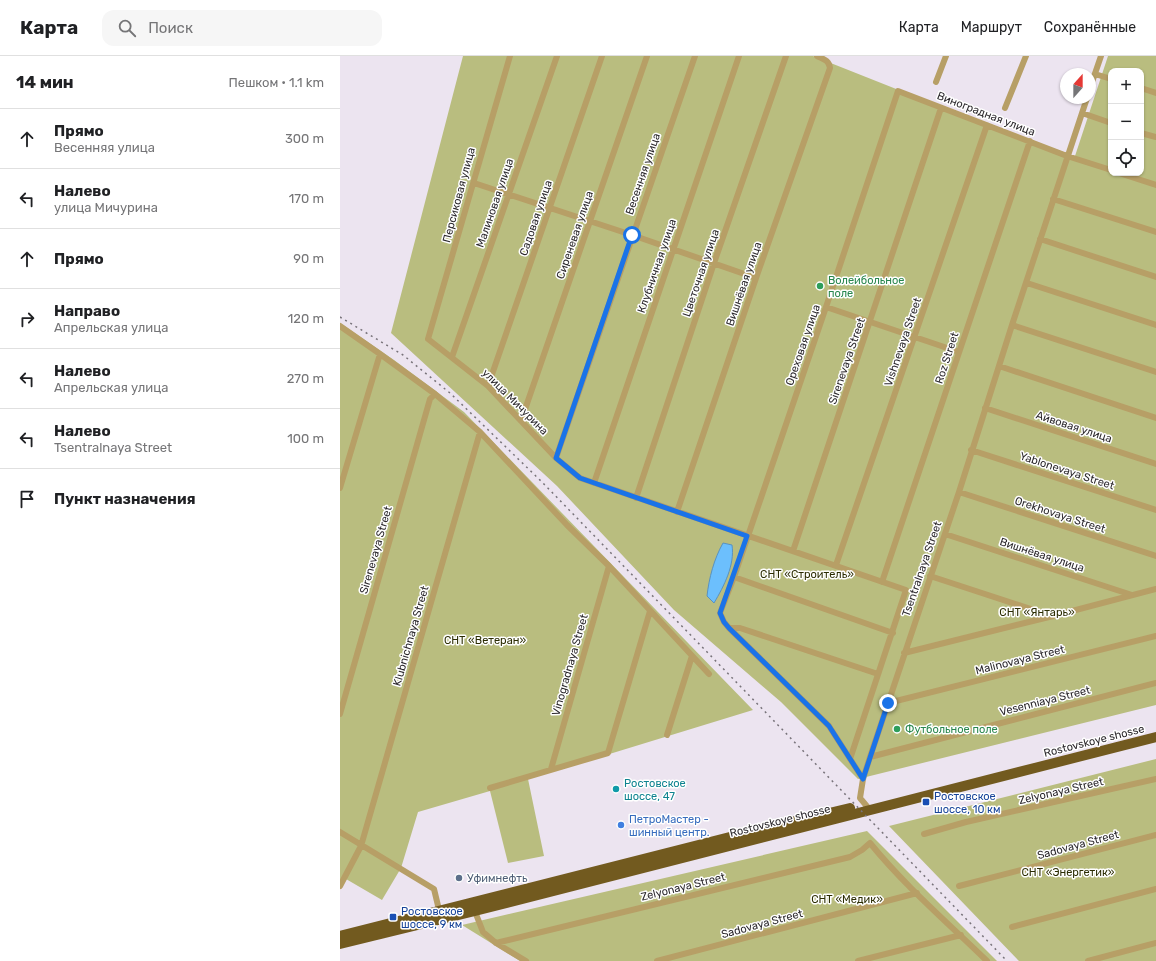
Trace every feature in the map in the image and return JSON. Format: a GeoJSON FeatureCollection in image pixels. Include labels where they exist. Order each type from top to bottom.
{"type":"FeatureCollection","features":[{"type":"Feature","properties":{"kind":"highway","name":"Rostovskoye shosse"},"geometry":{"type":"LineString","coordinates":[[868,807],[1156,730]]}},
{"type":"Feature","properties":{"kind":"highway","name":"Rostovskoye shosse"},"geometry":{"type":"LineString","coordinates":[[340,944],[440,915],[766,828],[868,807],[1156,737]]}},
{"type":"Feature","properties":{"kind":"highway","name":"Rostovskoye shosse"},"geometry":{"type":"LineString","coordinates":[[340,936],[440,915]]}},
{"type":"Feature","properties":{"kind":"street","name":"Персиковая улица"},"geometry":{"type":"LineString","coordinates":[[428,339],[510,56]]}},
{"type":"Feature","properties":{"kind":"street","name":"Малиновая улица"},"geometry":{"type":"LineString","coordinates":[[452,357],[557,56]]}},
{"type":"Feature","properties":{"kind":"street","name":"Садовая улица"},"geometry":{"type":"LineString","coordinates":[[488,386],[602,56]]}},
{"type":"Feature","properties":{"kind":"street","name":"Сиреневая улица"},"geometry":{"type":"LineString","coordinates":[[521,421],[647,56]]}},
{"type":"Feature","properties":{"kind":"street","name":"Весенняя улица"},"geometry":{"type":"LineString","coordinates":[[556,458],[694,56]]}},
{"type":"Feature","properties":{"kind":"street","name":"Клубничная улица"},"geometry":{"type":"LineString","coordinates":[[594,483],[739,56]]}},
{"type":"Feature","properties":{"kind":"street","name":"Цветочная улица"},"geometry":{"type":"LineString","coordinates":[[636,498],[714,263],[786,56]]}},
{"type":"Feature","properties":{"kind":"street","name":"Вишнёвая улица"},"geometry":{"type":"LineString","coordinates":[[677,512],[756,278],[830,68],[830,64],[827,61],[816,56]]}},
{"type":"Feature","properties":{"kind":"street"},"geometry":{"type":"LineString","coordinates":[[936,82],[946,56]]}},
{"type":"Feature","properties":{"kind":"street"},"geometry":{"type":"LineString","coordinates":[[1005,108],[1026,56]]}},
{"type":"Feature","properties":{"kind":"street"},"geometry":{"type":"LineString","coordinates":[[1096,70],[1100,56]]}},
{"type":"Feature","properties":{"kind":"street"},"geometry":{"type":"LineString","coordinates":[[1096,74],[1108,78]]}},
{"type":"Feature","properties":{"kind":"street"},"geometry":{"type":"LineString","coordinates":[[1144,89],[1156,93]]}},
{"type":"Feature","properties":{"kind":"street","name":"Виноградная улица"},"geometry":{"type":"LineString","coordinates":[[898,91],[1067,156],[1108,169]]}},
{"type":"Feature","properties":{"kind":"street","name":"Ореховая улица"},"geometry":{"type":"LineString","coordinates":[[729,628],[724,622],[720,613],[826,307],[898,91]]}},
{"type":"Feature","properties":{"kind":"street","name":"Tsentralnaya Street"},"geometry":{"type":"LineString","coordinates":[[868,807],[860,798],[863,779],[870,756],[959,492],[971,450],[1085,104]]}},
{"type":"Feature","properties":{"kind":"street","name":"Sirenevaya Street"},"geometry":{"type":"LineString","coordinates":[[792,551],[871,321],[941,108]]}},
{"type":"Feature","properties":{"kind":"street"},"geometry":{"type":"LineString","coordinates":[[1082,113],[1108,122]]}},
{"type":"Feature","properties":{"kind":"street","name":"Vishnevaya Street"},"geometry":{"type":"LineString","coordinates":[[836,566],[987,125]]}},
{"type":"Feature","properties":{"kind":"street"},"geometry":{"type":"LineString","coordinates":[[1144,133],[1156,137]]}},
{"type":"Feature","properties":{"kind":"street","name":"Roz Street"},"geometry":{"type":"LineString","coordinates":[[882,582],[1030,141]]}},
{"type":"Feature","properties":{"kind":"street"},"geometry":{"type":"LineString","coordinates":[[1128,176],[1156,185]]}},
{"type":"Feature","properties":{"kind":"street"},"geometry":{"type":"LineString","coordinates":[[474,183],[674,249],[756,278]]}},
{"type":"Feature","properties":{"kind":"street"},"geometry":{"type":"LineString","coordinates":[[1053,199],[1156,232]]}},
{"type":"Feature","properties":{"kind":"street"},"geometry":{"type":"LineString","coordinates":[[1040,239],[1156,277]]}},
{"type":"Feature","properties":{"kind":"street"},"geometry":{"type":"LineString","coordinates":[[1027,283],[1156,325]]}},
{"type":"Feature","properties":{"kind":"street"},"geometry":{"type":"LineString","coordinates":[[826,307],[959,352]]}},
{"type":"Feature","properties":{"kind":"street"},"geometry":{"type":"LineString","coordinates":[[1012,325],[1156,372]]}},
{"type":"Feature","properties":{"kind":"street"},"geometry":{"type":"LineString","coordinates":[[340,326],[435,394],[480,432],[567,525],[609,566],[709,674]]}},
{"type":"Feature","properties":{"kind":"street","name":"улица Мичурина"},"geometry":{"type":"LineString","coordinates":[[428,339],[488,386],[556,458],[580,478],[906,590],[893,633]]}},
{"type":"Feature","properties":{"kind":"street"},"geometry":{"type":"LineString","coordinates":[[340,488],[380,354]]}},
{"type":"Feature","properties":{"kind":"street"},"geometry":{"type":"LineString","coordinates":[[999,366],[1156,418]]}},
{"type":"Feature","properties":{"kind":"street","name":"Sirenevaya Street"},"geometry":{"type":"LineString","coordinates":[[340,714],[430,399],[435,394]]}},
{"type":"Feature","properties":{"kind":"street","name":"Айвовая улица"},"geometry":{"type":"LineString","coordinates":[[985,408],[1156,464]]}},
{"type":"Feature","properties":{"kind":"street","name":"Klubnichnaya Street"},"geometry":{"type":"LineString","coordinates":[[340,886],[361,846],[480,432]]}},
{"type":"Feature","properties":{"kind":"street","name":"Yablonevaya Street"},"geometry":{"type":"LineString","coordinates":[[971,450],[1156,510]]}},
{"type":"Feature","properties":{"kind":"street","name":"Orekhovaya Street"},"geometry":{"type":"LineString","coordinates":[[959,492],[1156,556]]}},
{"type":"Feature","properties":{"kind":"street","name":"Вишнёвая улица"},"geometry":{"type":"LineString","coordinates":[[945,534],[1132,595]]}},
{"type":"Feature","properties":{"kind":"street","name":"Vinogradnaya Street"},"geometry":{"type":"LineString","coordinates":[[551,769],[609,566]]}},
{"type":"Feature","properties":{"kind":"street"},"geometry":{"type":"LineString","coordinates":[[734,576],[893,633],[850,760]]}},
{"type":"Feature","properties":{"kind":"street"},"geometry":{"type":"LineString","coordinates":[[930,576],[1053,616]]}},
{"type":"Feature","properties":{"kind":"street"},"geometry":{"type":"LineString","coordinates":[[904,653],[1156,589]]}},
{"type":"Feature","properties":{"kind":"street"},"geometry":{"type":"LineString","coordinates":[[490,788],[608,753],[650,611]]}},
{"type":"Feature","properties":{"kind":"street"},"geometry":{"type":"LineString","coordinates":[[729,628],[740,628],[878,674]]}},
{"type":"Feature","properties":{"kind":"street"},"geometry":{"type":"LineString","coordinates":[[729,628],[829,726],[863,779]]}},
{"type":"Feature","properties":{"kind":"street","name":"Malinovaya Street"},"geometry":{"type":"LineString","coordinates":[[888,703],[1156,636]]}},
{"type":"Feature","properties":{"kind":"street"},"geometry":{"type":"LineString","coordinates":[[667,735],[692,656]]}},
{"type":"Feature","properties":{"kind":"street","name":"Vesenniaya Street"},"geometry":{"type":"LineString","coordinates":[[870,756],[1156,683]]}},
{"type":"Feature","properties":{"kind":"street","name":"Zelyonaya Street"},"geometry":{"type":"LineString","coordinates":[[924,834],[966,822],[1156,779]]}},
{"type":"Feature","properties":{"kind":"street"},"geometry":{"type":"LineString","coordinates":[[340,832],[434,889],[440,915]]}},
{"type":"Feature","properties":{"kind":"street","name":"Sadovaya Street"},"geometry":{"type":"LineString","coordinates":[[959,886],[1156,835]]}},
{"type":"Feature","properties":{"kind":"street","name":"Zelyonaya Street"},"geometry":{"type":"LineString","coordinates":[[496,943],[850,856],[862,850],[870,843],[917,894]]}},
{"type":"Feature","properties":{"kind":"street"},"geometry":{"type":"LineString","coordinates":[[1012,927],[1156,889]]}},
{"type":"Feature","properties":{"kind":"street"},"geometry":{"type":"LineString","coordinates":[[917,894],[987,961]]}},
{"type":"Feature","properties":{"kind":"street","name":"Sadovaya Street"},"geometry":{"type":"LineString","coordinates":[[657,961],[917,894]]}},
{"type":"Feature","properties":{"kind":"street"},"geometry":{"type":"LineString","coordinates":[[474,906],[483,932],[496,943],[526,961]]}},
{"type":"Feature","properties":{"kind":"street"},"geometry":{"type":"LineString","coordinates":[[858,961],[961,935]]}},
{"type":"Feature","properties":{"kind":"street"},"geometry":{"type":"LineString","coordinates":[[1088,961],[1156,942]]}},
{"type":"Feature","properties":{"kind":"green space"},"geometry":{"type":"Polygon","coordinates":[[[463,56],[813,56],[987,125],[1075,156],[1092,104],[1096,104],[1096,92],[1108,56],[1156,56],[1156,705],[858,779],[781,702],[674,610],[557,486],[391,333],[463,56]]]}},
{"type":"Feature","properties":{"kind":"green space","name":"СНТ «Ветеран»"},"geometry":{"type":"Polygon","coordinates":[[[340,323],[394,360],[464,412],[753,710],[528,779],[544,856],[508,863],[490,791],[418,812],[401,868],[382,900],[346,879],[340,889],[340,323]]]}},
{"type":"Feature","properties":{"kind":"green space","name":"СНТ «Энергетик»"},"geometry":{"type":"Polygon","coordinates":[[[1156,759],[1156,961],[1019,961],[889,826],[1156,759]]]}},
{"type":"Feature","properties":{"kind":"green space","name":"СНТ «Медик»"},"geometry":{"type":"Polygon","coordinates":[[[867,831],[997,961],[520,961],[462,925],[867,831]]]}},
{"type":"Feature","properties":{"kind":"water"},"geometry":{"type":"Polygon","coordinates":[[[723,543],[732,545],[732,560],[728,575],[714,603],[707,596],[708,589],[715,562],[723,543]]]}},
{"type":"Feature","properties":{"kind":"railway"},"geometry":{"type":"LineString","coordinates":[[340,317],[403,355],[450,393],[542,482],[1007,961]]}},
{"type":"Feature","properties":{"kind":"place","name":"Волейбольное поле"},"geometry":{"type":"Point","coordinates":[820,286]}},
{"type":"Feature","properties":{"kind":"place","name":"Футбольное поле"},"geometry":{"type":"Point","coordinates":[897,729]}},
{"type":"Feature","properties":{"kind":"place","name":"Ростовское шоссе, 47"},"geometry":{"type":"Point","coordinates":[616,789]}},
{"type":"Feature","properties":{"kind":"place","name":"Ростовское шоссе, 10 км"},"geometry":{"type":"Point","coordinates":[926,802]}},
{"type":"Feature","properties":{"kind":"place","name":"ПетроМастер - шинный центр."},"geometry":{"type":"Point","coordinates":[621,825]}},
{"type":"Feature","properties":{"kind":"place","name":"Уфимнефть"},"geometry":{"type":"Point","coordinates":[459,878]}},
{"type":"Feature","properties":{"kind":"place","name":"Ростовское шоссе, 9 км"},"geometry":{"type":"Point","coordinates":[393,917]}},
{"type":"Feature","properties":{"kind":"route"},"geometry":{"type":"LineString","coordinates":[[632,235],[556,458],[580,478],[747,536],[720,613],[724,622],[829,726],[863,779],[888,703]]}},
{"type":"Feature","properties":{"kind":"park label","name":"СНТ «Строитель»"},"geometry":{"type":"Point","coordinates":[807,574]}},
{"type":"Feature","properties":{"kind":"park label","name":"СНТ «Янтарь»"},"geometry":{"type":"Point","coordinates":[1037,612]}}]}
